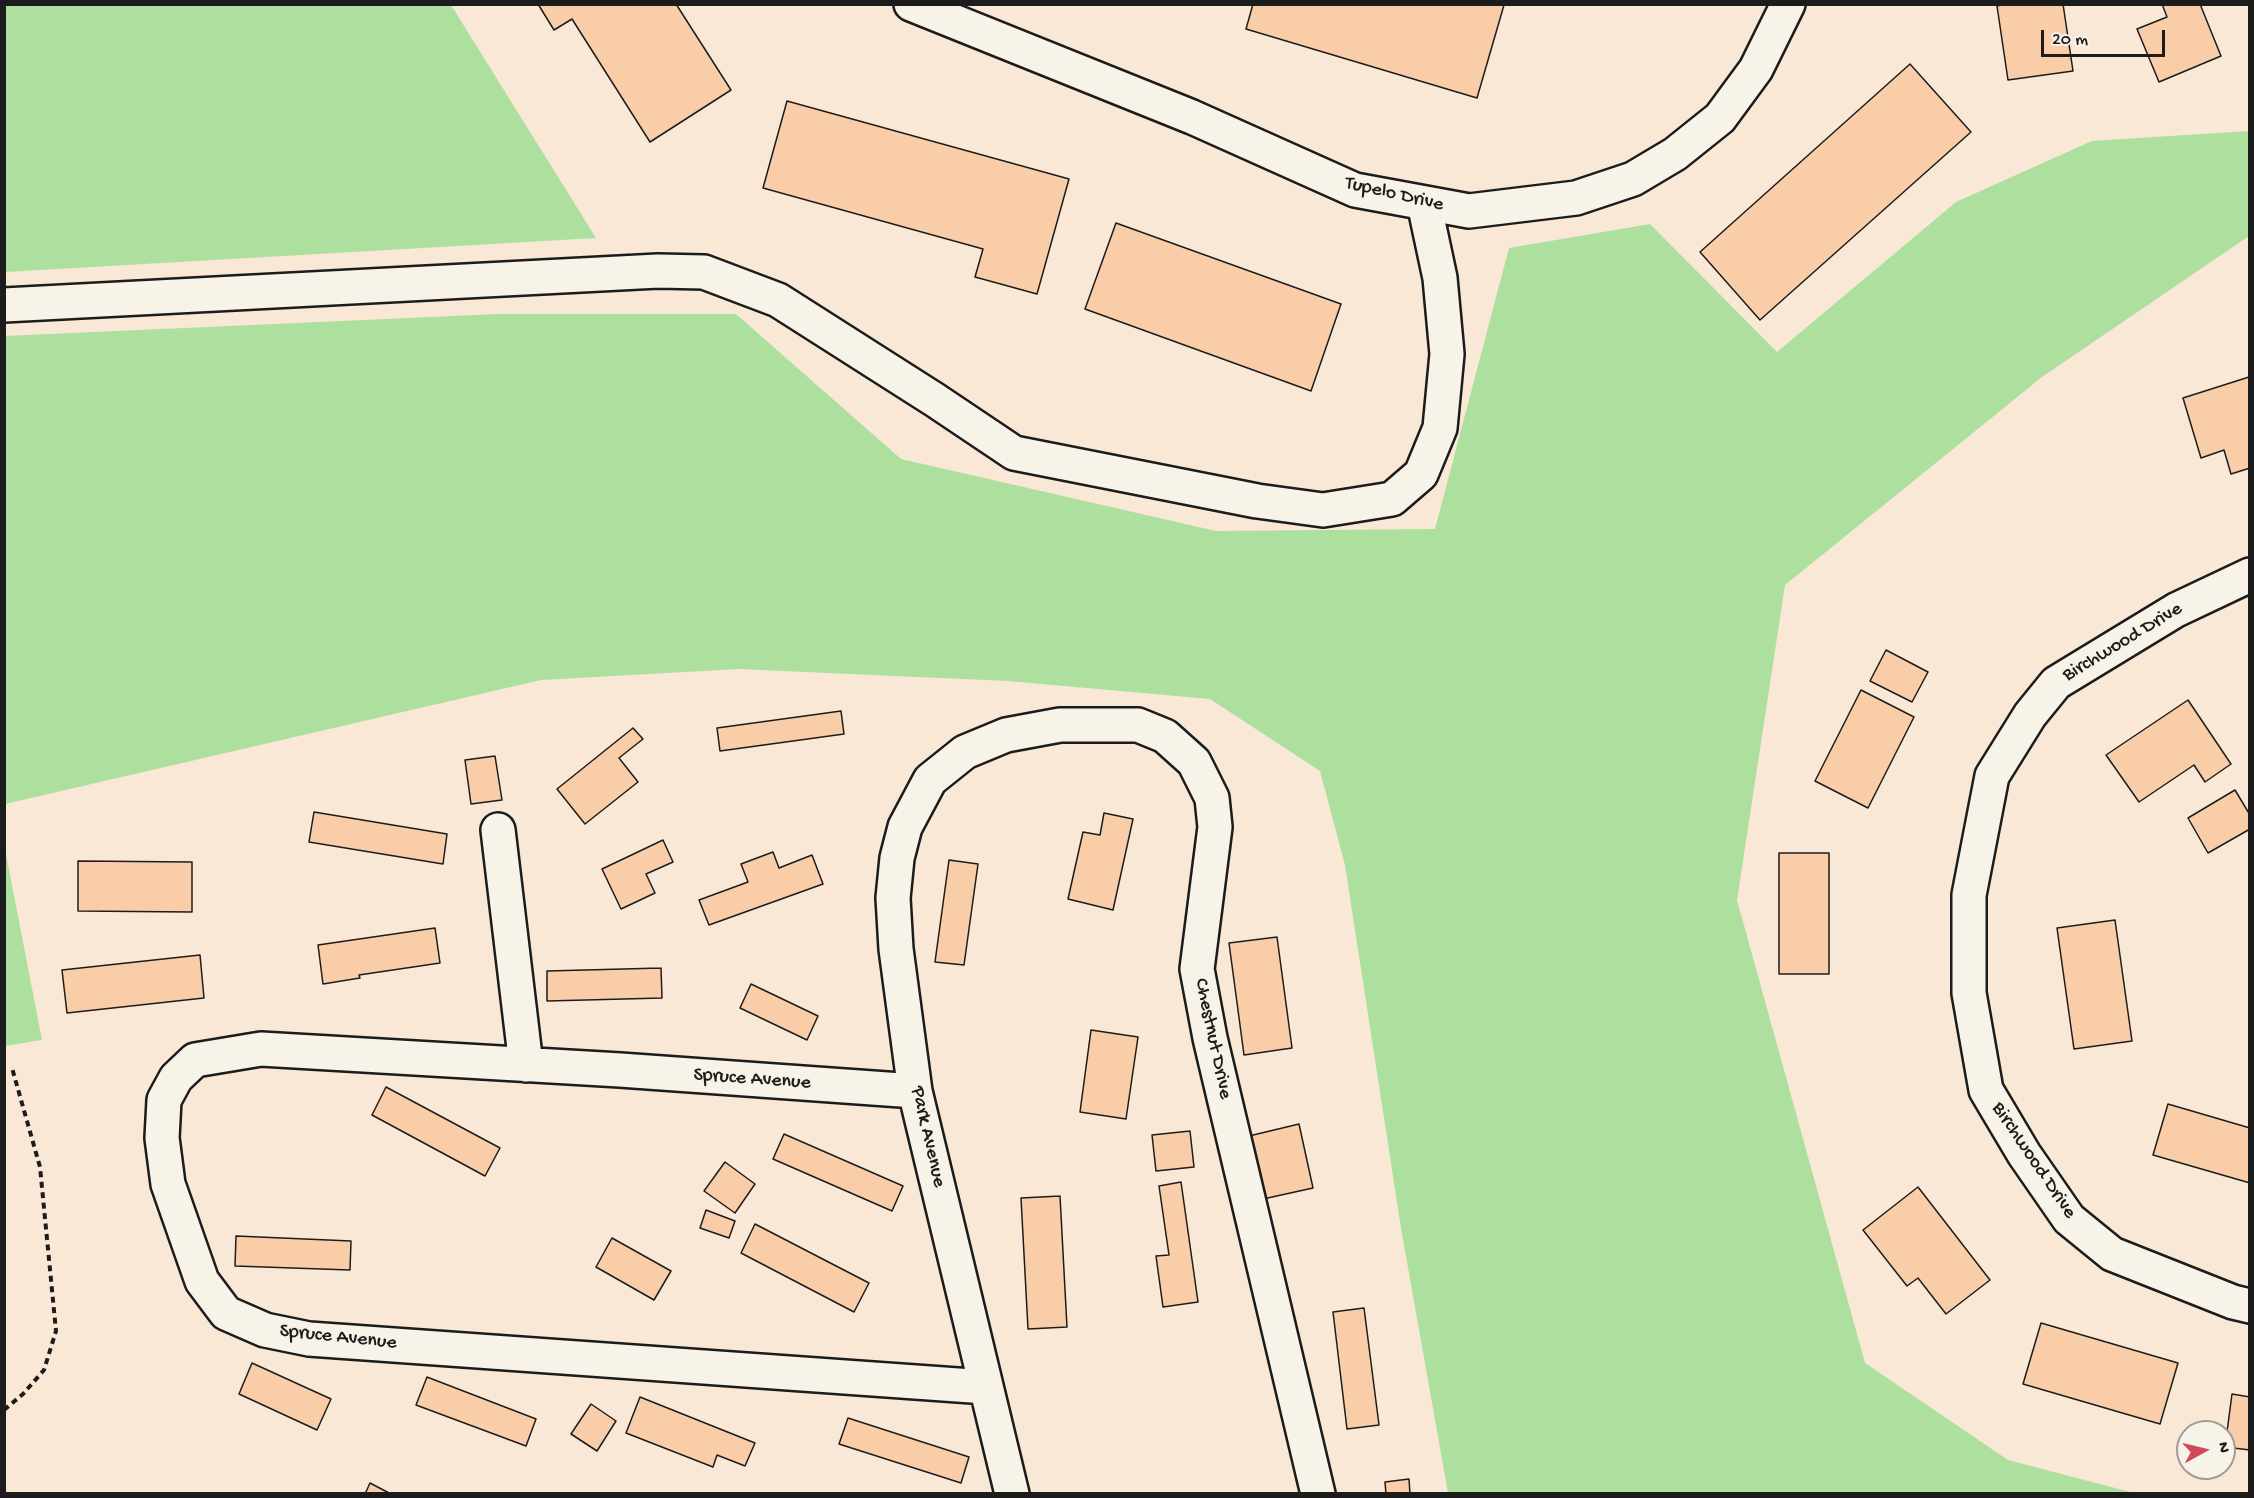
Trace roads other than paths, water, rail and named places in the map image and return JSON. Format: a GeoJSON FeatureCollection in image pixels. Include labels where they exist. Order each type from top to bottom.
{"type":"FeatureCollection","features":[{"type":"Feature","properties":{"kind":"street","name":"Tupelo Drive"},"geometry":{"type":"LineString","coordinates":[[911,4],[1192,117],[1355,190],[1469,212],[1576,198],[1633,179],[1676,154],[1720,118],[1756,69],[1788,4]]}},
{"type":"Feature","properties":{"kind":"street"},"geometry":{"type":"LineString","coordinates":[[4,305],[658,271],[705,272],[778,300],[1014,453],[1257,501],[1323,510],[1392,499],[1421,474],[1440,428],[1447,354],[1440,278],[1424,203]]}},
{"type":"Feature","properties":{"kind":"street","name":"Birchwood Drive"},"geometry":{"type":"LineString","coordinates":[[2250,575],[2176,610],[2056,683],[2030,714],[1992,776],[1969,895],[1969,993],[1986,1090],[2024,1154],[2069,1220],[2112,1254],[2233,1302],[2250,1306]]}},
{"type":"Feature","properties":{"kind":"street","name":"Chestnut Drive"},"geometry":{"type":"LineString","coordinates":[[930,780],[965,752],[1006,735],[1060,726],[1138,725],[1166,736],[1194,762],[1212,798],[1215,827],[1197,969],[1210,1038],[1318,1494]]}},
{"type":"Feature","properties":{"kind":"street","name":"Park Avenue"},"geometry":{"type":"LineString","coordinates":[[930,780],[905,827],[897,858],[893,898],[896,949],[915,1092],[1012,1494]]}},
{"type":"Feature","properties":{"kind":"street"},"geometry":{"type":"LineString","coordinates":[[498,830],[526,1065]]}},
{"type":"Feature","properties":{"kind":"street","name":"Spruce Avenue"},"geometry":{"type":"LineString","coordinates":[[915,1092],[261,1049],[195,1060],[176,1078],[164,1100],[162,1138],[168,1184],[202,1281],[226,1313],[265,1330],[309,1339],[986,1387]]}}]}
